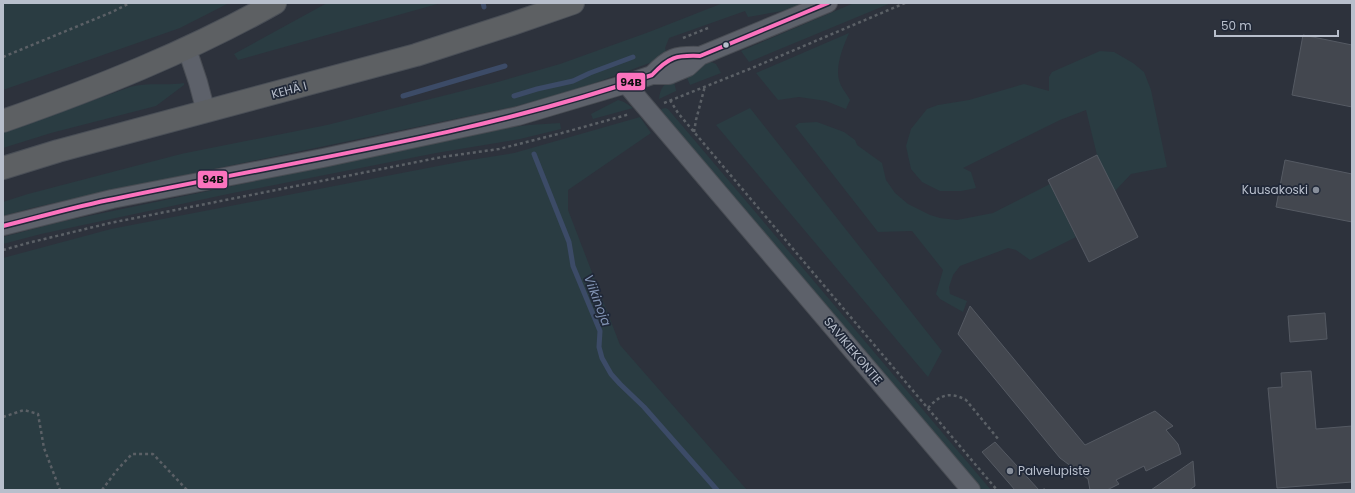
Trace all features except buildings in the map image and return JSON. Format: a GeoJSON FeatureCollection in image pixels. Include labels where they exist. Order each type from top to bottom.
{"type":"FeatureCollection","features":[{"type":"Feature","properties":{"kind":"highway"},"geometry":{"type":"LineString","coordinates":[[3,121],[118,78],[186,49],[248,19],[275,3]]}},
{"type":"Feature","properties":{"kind":"highway","name":"KEHÄ I"},"geometry":{"type":"LineString","coordinates":[[3,168],[58,151],[416,55],[573,3]]}},
{"type":"Feature","properties":{"kind":"street"},"geometry":{"type":"LineString","coordinates":[[3,226],[112,199],[322,158],[518,116],[652,75],[669,75],[688,67],[700,56],[828,3]]}},
{"type":"Feature","properties":{"kind":"street"},"geometry":{"type":"LineString","coordinates":[[186,49],[198,82],[206,112]]}},
{"type":"Feature","properties":{"kind":"street","name":"SAVIKIEKONTIE"},"geometry":{"type":"LineString","coordinates":[[626,84],[971,490]]}},
{"type":"Feature","properties":{"kind":"path"},"geometry":{"type":"LineString","coordinates":[[3,57],[112,12],[130,3]]}},
{"type":"Feature","properties":{"kind":"path"},"geometry":{"type":"LineString","coordinates":[[660,104],[905,3]]}},
{"type":"Feature","properties":{"kind":"path"},"geometry":{"type":"LineString","coordinates":[[694,132],[705,86]]}},
{"type":"Feature","properties":{"kind":"path"},"geometry":{"type":"LineString","coordinates":[[670,100],[678,113],[998,490]]}},
{"type":"Feature","properties":{"kind":"path"},"geometry":{"type":"LineString","coordinates":[[3,250],[28,242],[118,222],[442,157],[499,149],[562,134],[631,114]]}},
{"type":"Feature","properties":{"kind":"path"},"geometry":{"type":"LineString","coordinates":[[928,408],[943,396],[959,396],[966,400],[999,440]]}},
{"type":"Feature","properties":{"kind":"path"},"geometry":{"type":"LineString","coordinates":[[3,417],[24,410],[38,414],[44,448],[60,490]]}},
{"type":"Feature","properties":{"kind":"path"},"geometry":{"type":"LineString","coordinates":[[102,490],[117,470],[132,454],[153,454],[187,490]]}},
{"type":"Feature","properties":{"kind":"shaded area"},"geometry":{"type":"Polygon","coordinates":[[[3,3],[229,3],[180,28],[3,90],[3,3]]]}},
{"type":"Feature","properties":{"kind":"shaded area"},"geometry":{"type":"Polygon","coordinates":[[[327,3],[441,3],[238,60],[234,54],[327,3]]]}},
{"type":"Feature","properties":{"kind":"shaded area"},"geometry":{"type":"Polygon","coordinates":[[[723,3],[806,3],[793,9],[748,17],[745,11],[669,38],[665,48],[668,56],[666,57],[573,91],[513,107],[113,190],[3,216],[3,202],[28,194],[181,154],[327,125],[494,83],[560,64],[649,32],[723,3]]]}},
{"type":"Feature","properties":{"kind":"shaded area"},"geometry":{"type":"Polygon","coordinates":[[[854,3],[891,3],[749,62],[741,51],[854,3]]]}},
{"type":"Feature","properties":{"kind":"shaded area"},"geometry":{"type":"Polygon","coordinates":[[[849,33],[840,58],[838,71],[838,77],[841,85],[850,100],[846,109],[826,101],[799,97],[778,100],[756,73],[849,33]]]}},
{"type":"Feature","properties":{"kind":"shaded area"},"geometry":{"type":"Polygon","coordinates":[[[1100,51],[1114,52],[1133,63],[1144,72],[1151,90],[1167,167],[1131,174],[1115,191],[1097,155],[1086,110],[1060,120],[963,168],[971,172],[976,188],[961,191],[940,191],[922,182],[911,169],[906,146],[911,129],[927,109],[938,105],[969,100],[1024,84],[1049,91],[1049,77],[1052,72],[1100,51]]]}},
{"type":"Feature","properties":{"kind":"shaded area"},"geometry":{"type":"Polygon","coordinates":[[[711,62],[716,64],[721,73],[690,85],[685,73],[711,62]]]}},
{"type":"Feature","properties":{"kind":"shaded area"},"geometry":{"type":"Polygon","coordinates":[[[673,78],[676,91],[659,99],[660,92],[663,87],[673,78]]]}},
{"type":"Feature","properties":{"kind":"shaded area"},"geometry":{"type":"Polygon","coordinates":[[[184,83],[184,85],[156,106],[51,133],[3,148],[3,133],[130,87],[184,83]]]}},
{"type":"Feature","properties":{"kind":"shaded area"},"geometry":{"type":"Polygon","coordinates":[[[618,100],[633,108],[593,119],[591,114],[618,100]]]}},
{"type":"Feature","properties":{"kind":"shaded area"},"geometry":{"type":"Polygon","coordinates":[[[750,108],[942,351],[928,377],[716,125],[750,108]]]}},
{"type":"Feature","properties":{"kind":"shaded area"},"geometry":{"type":"Polygon","coordinates":[[[661,109],[668,109],[991,490],[982,490],[664,115],[661,109]]]}},
{"type":"Feature","properties":{"kind":"shaded area"},"geometry":{"type":"Polygon","coordinates":[[[640,117],[651,133],[568,190],[568,210],[620,345],[747,490],[3,490],[3,258],[111,229],[464,161],[514,153],[640,117]]]}},
{"type":"Feature","properties":{"kind":"shaded area"},"geometry":{"type":"Polygon","coordinates":[[[817,122],[844,132],[855,140],[857,145],[882,163],[886,180],[895,193],[908,204],[930,215],[957,220],[993,213],[1050,184],[1076,237],[1030,260],[1016,250],[1008,248],[960,266],[953,275],[949,287],[950,294],[967,301],[963,312],[940,299],[936,294],[943,270],[912,231],[878,232],[795,126],[799,123],[817,122]]]}},
{"type":"Feature","properties":{"kind":"shaded area"},"geometry":{"type":"Polygon","coordinates":[[[560,123],[561,129],[520,139],[436,153],[228,194],[41,234],[3,244],[3,237],[60,222],[513,127],[560,123]]]}},
{"type":"Feature","properties":{"kind":"waterway","name":"Viikinoja"},"geometry":{"type":"LineString","coordinates":[[483,3],[484,7]]}},
{"type":"Feature","properties":{"kind":"waterway"},"geometry":{"type":"LineString","coordinates":[[514,96],[573,81],[633,57]]}},
{"type":"Feature","properties":{"kind":"waterway"},"geometry":{"type":"LineString","coordinates":[[403,96],[505,66]]}},
{"type":"Feature","properties":{"kind":"waterway","name":"Viikinoja"},"geometry":{"type":"LineString","coordinates":[[534,154],[569,242],[573,266],[600,331],[599,347],[602,358],[611,374],[644,407],[717,490]]}},
{"type":"Feature","properties":{"kind":"transit line","name":"94B"},"geometry":{"type":"LineString","coordinates":[[3,226],[72,208],[453,131],[520,114],[586,96],[652,75],[663,64],[673,58],[700,56],[828,3]]}},
{"type":"Feature","properties":{"kind":"place","name":"Kuusakoski"},"geometry":{"type":"Point","coordinates":[1316,190]}},
{"type":"Feature","properties":{"kind":"place","name":"Palvelupiste"},"geometry":{"type":"Point","coordinates":[1010,471]}}]}
